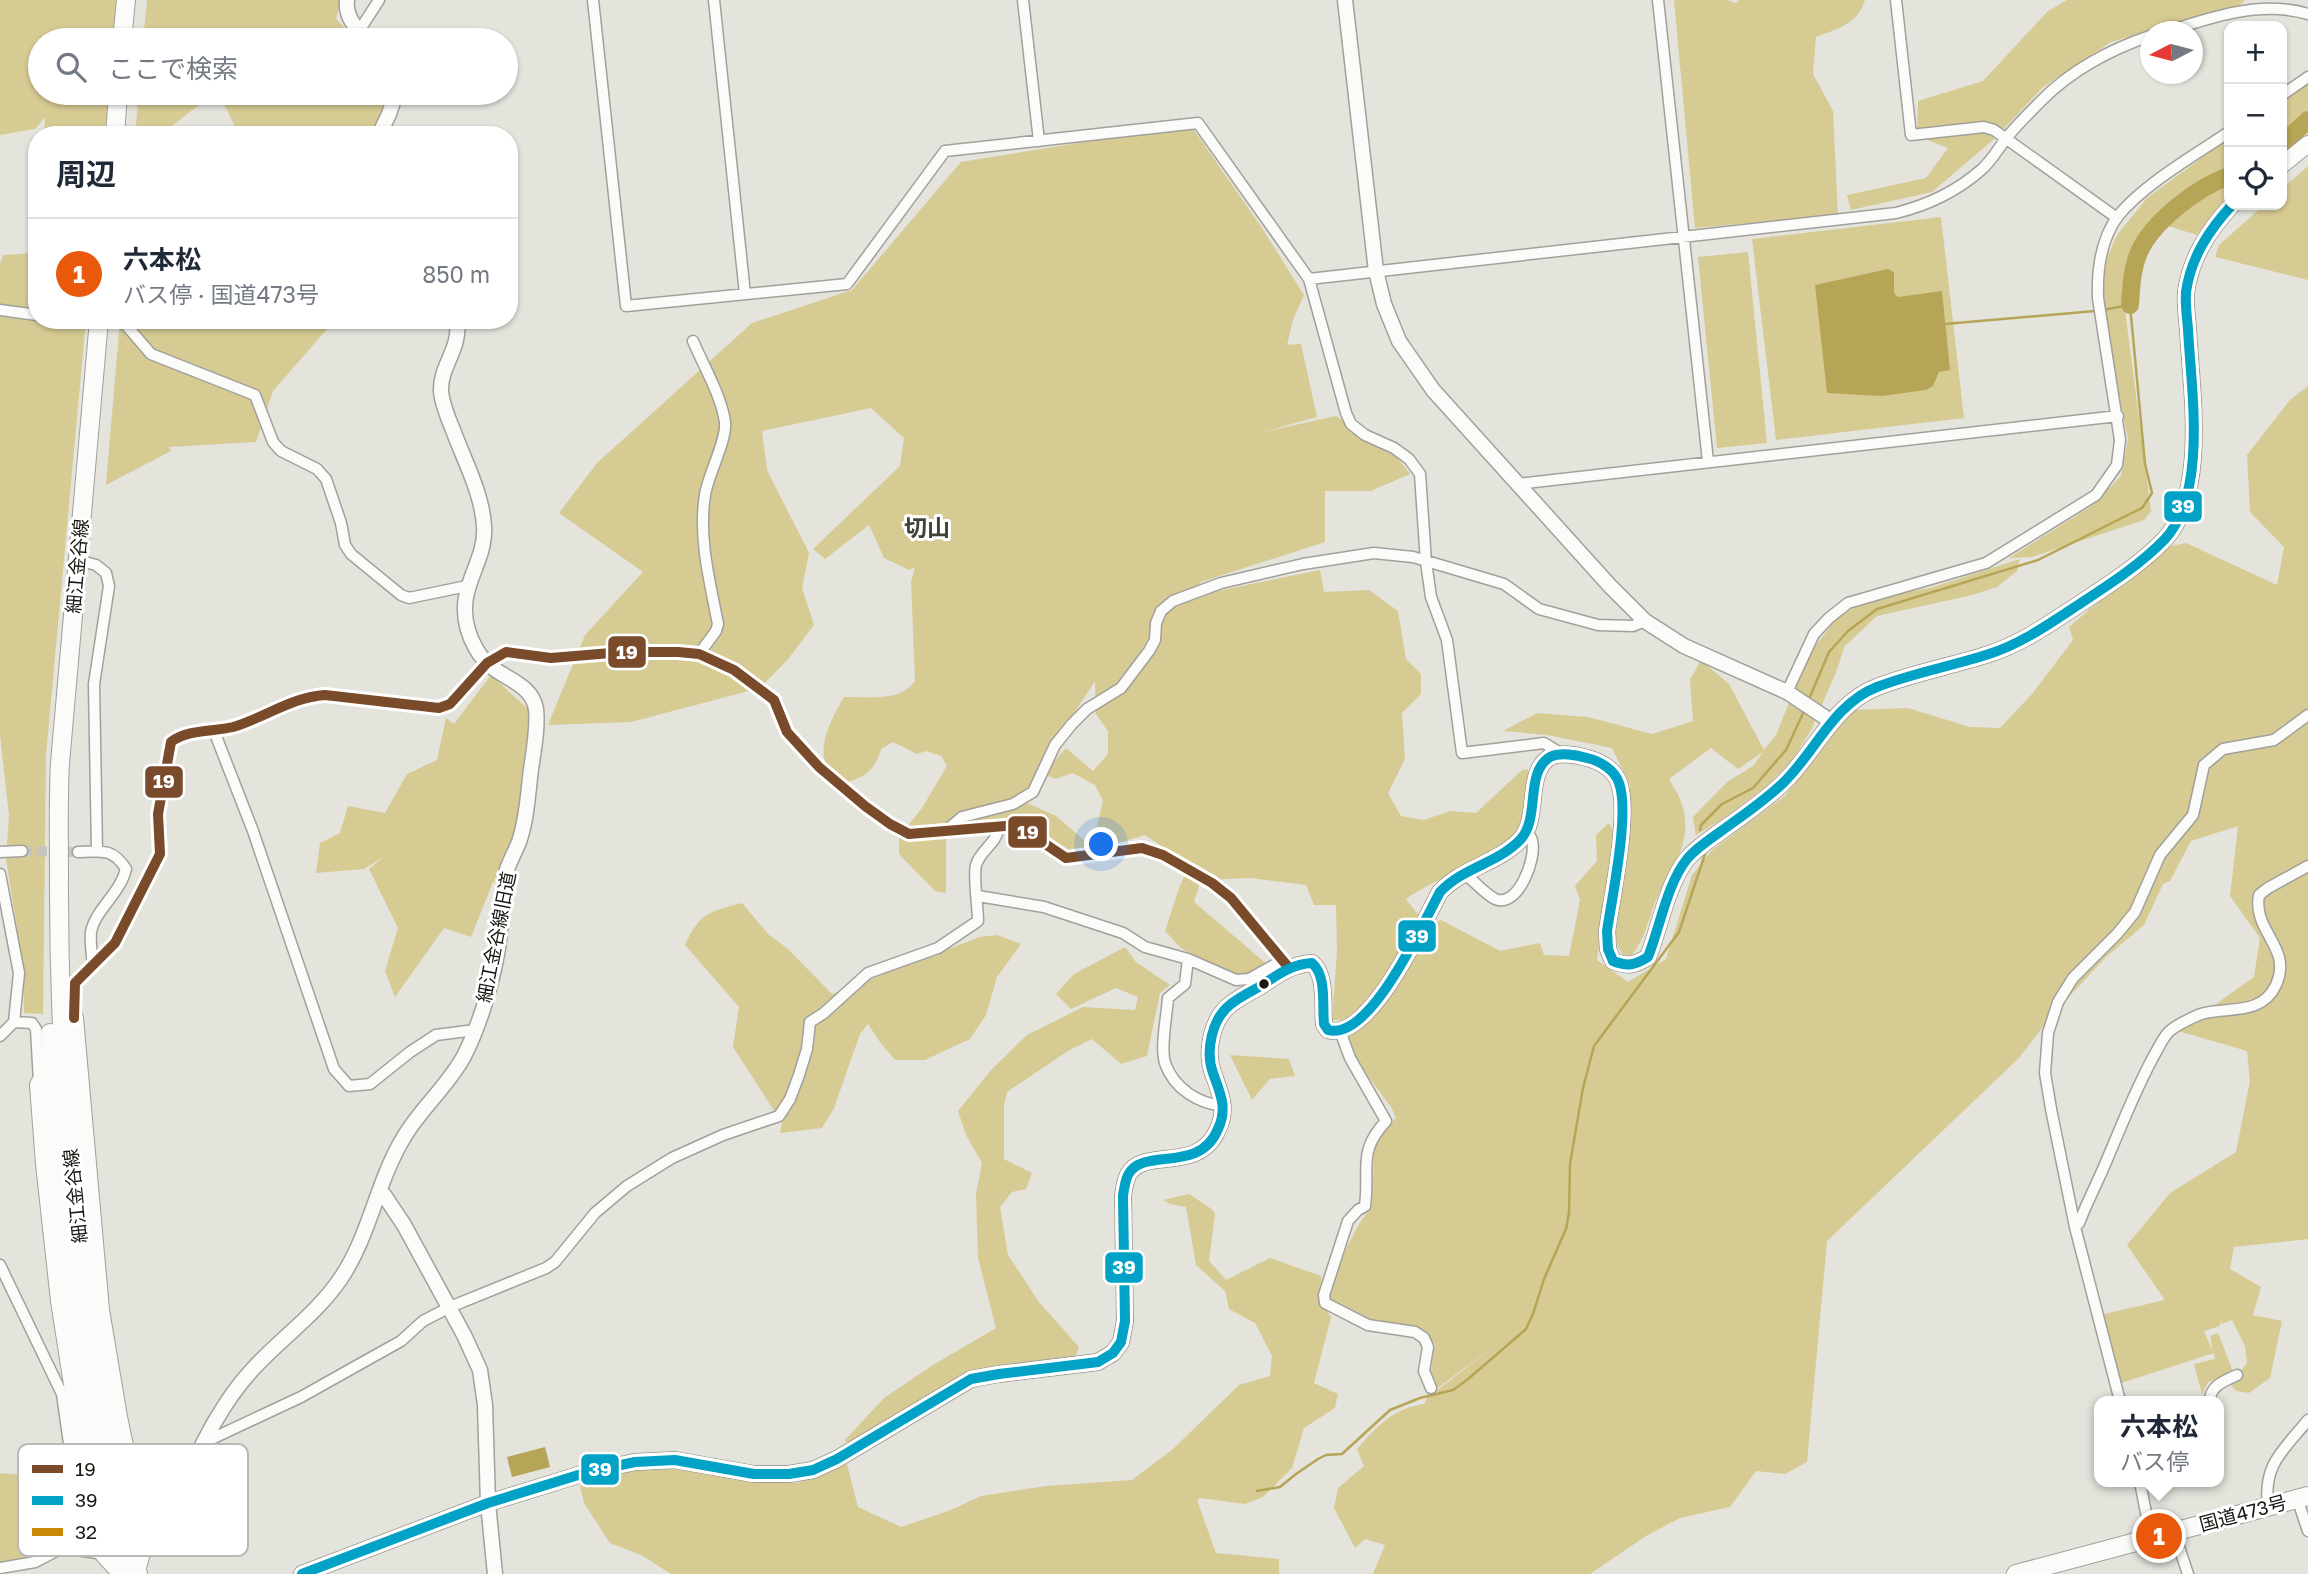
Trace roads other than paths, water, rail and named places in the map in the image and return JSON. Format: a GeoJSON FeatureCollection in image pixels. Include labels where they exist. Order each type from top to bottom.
{"type":"FeatureCollection","features":[{"type":"Feature","properties":{"kind":"main road"},"geometry":{"type":"LineString","coordinates":[[123,28],[126,0]]}},
{"type":"Feature","properties":{"kind":"main road"},"geometry":{"type":"LineString","coordinates":[[116,126],[117,105]]}},
{"type":"Feature","properties":{"kind":"main road"},"geometry":{"type":"LineString","coordinates":[[2287,161],[2308,144]]}},
{"type":"Feature","properties":{"kind":"main road"},"geometry":{"type":"LineString","coordinates":[[302,1574],[488,1503],[588,1472],[635,1462],[675,1460],[754,1474],[789,1474],[813,1470],[837,1459],[971,1379],[1098,1362],[1113,1353],[1121,1342],[1125,1321],[1123,1196],[1127,1177],[1134,1167],[1148,1161],[1193,1156],[1218,1131],[1224,1106],[1211,1069],[1212,1036],[1218,1020],[1229,1005],[1286,964],[1312,963],[1318,968],[1321,977],[1324,1024],[1328,1030],[1340,1031],[1366,1015],[1384,994],[1440,892],[1449,883],[1508,850],[1527,831],[1536,775],[1550,757],[1562,754],[1588,758],[1607,766],[1619,781],[1624,812],[1607,932],[1608,949],[1613,961],[1623,965],[1635,965],[1648,957],[1675,880],[1687,859],[1785,782],[1832,722],[1857,697],[1877,687],[1992,653],[2034,634],[2119,578],[2165,539],[2180,517],[2193,473],[2194,444],[2186,293],[2196,253],[2209,231],[2228,210]]}},
{"type":"Feature","properties":{"kind":"main road","name":"細江金谷線"},"geometry":{"type":"LineString","coordinates":[[100,329],[77,560],[57,813],[61,997],[68,1135],[82,1265],[109,1444]]}},
{"type":"Feature","properties":{"kind":"main road","name":"細江金谷線"},"geometry":{"type":"LineString","coordinates":[[57,813],[49,862],[48,903],[51,1065],[62,1209],[96,1444]]}},
{"type":"Feature","properties":{"kind":"main road"},"geometry":{"type":"LineString","coordinates":[[61,997],[74,1018],[100,1310],[124,1444]]}},
{"type":"Feature","properties":{"kind":"main road"},"geometry":{"type":"LineString","coordinates":[[51,1065],[39,1085],[47,1190],[60,1301],[83,1444]]}},
{"type":"Feature","properties":{"kind":"main road","name":"国道473号"},"geometry":{"type":"LineString","coordinates":[[2016,1574],[2303,1497]]}},
{"type":"Feature","properties":{"kind":"main road"},"geometry":{"type":"LineString","coordinates":[[107,1556],[130,1573],[137,1556]]}},
{"type":"Feature","properties":{"kind":"main road","name":"細江金谷線"},"geometry":{"type":"LineString","coordinates":[[125,1556],[130,1573]]}},
{"type":"Feature","properties":{"kind":"street"},"geometry":{"type":"LineString","coordinates":[[347,0],[350,21],[356,28]]}},
{"type":"Feature","properties":{"kind":"street"},"geometry":{"type":"LineString","coordinates":[[367,28],[379,0]]}},
{"type":"Feature","properties":{"kind":"street"},"geometry":{"type":"LineString","coordinates":[[593,0],[626,306],[847,284],[945,151],[1198,122],[1309,279],[1351,424],[1365,435],[1402,453],[1420,474],[1431,597],[1447,640],[1462,753],[1544,743],[1562,754]]}},
{"type":"Feature","properties":{"kind":"street"},"geometry":{"type":"LineString","coordinates":[[714,0],[746,294]]}},
{"type":"Feature","properties":{"kind":"street"},"geometry":{"type":"LineString","coordinates":[[1023,0],[1039,141]]}},
{"type":"Feature","properties":{"kind":"street"},"geometry":{"type":"LineString","coordinates":[[1345,0],[1376,271],[1384,304],[1399,341],[1433,390],[1610,586],[1645,621],[1684,646],[1787,692],[1832,722]]}},
{"type":"Feature","properties":{"kind":"street"},"geometry":{"type":"LineString","coordinates":[[1658,0],[1708,461]]}},
{"type":"Feature","properties":{"kind":"street"},"geometry":{"type":"LineString","coordinates":[[1896,0],[1911,135],[1984,127],[2007,137],[2117,218]]}},
{"type":"Feature","properties":{"kind":"street"},"geometry":{"type":"LineString","coordinates":[[2200,21],[2259,4],[2308,14]]}},
{"type":"Feature","properties":{"kind":"street"},"geometry":{"type":"LineString","coordinates":[[1309,279],[1896,213],[1922,206],[1938,199],[1982,169],[2007,137],[2043,99],[2074,74],[2106,55],[2140,41]]}},
{"type":"Feature","properties":{"kind":"street"},"geometry":{"type":"LineString","coordinates":[[2287,92],[2308,77]]}},
{"type":"Feature","properties":{"kind":"street"},"geometry":{"type":"LineString","coordinates":[[384,126],[393,105]]}},
{"type":"Feature","properties":{"kind":"street"},"geometry":{"type":"LineString","coordinates":[[1787,692],[1814,634],[1848,603],[1986,564],[2096,495],[2117,465],[2120,440],[2097,281],[2101,255],[2117,218],[2145,190],[2224,135]]}},
{"type":"Feature","properties":{"kind":"street"},"geometry":{"type":"LineString","coordinates":[[0,310],[28,313]]}},
{"type":"Feature","properties":{"kind":"street"},"geometry":{"type":"LineString","coordinates":[[129,329],[151,354],[255,396],[273,442],[281,451],[317,469],[326,479],[341,523],[345,545],[351,554],[401,595],[409,598],[467,586]]}},
{"type":"Feature","properties":{"kind":"street","name":"細江金谷線旧道"},"geometry":{"type":"LineString","coordinates":[[205,1442],[227,1401],[252,1370],[327,1297],[341,1278],[356,1252],[404,1136],[451,1077],[475,1030],[499,943],[502,893],[507,869],[519,841],[525,817],[536,708],[532,696],[524,688],[486,663],[467,629],[464,610],[467,586],[482,548],[485,527],[481,505],[445,409],[441,391],[443,373],[456,347],[458,329]]}},
{"type":"Feature","properties":{"kind":"street"},"geometry":{"type":"LineString","coordinates":[[693,341],[721,407],[725,425],[708,480],[703,520],[706,563],[718,624],[699,654]]}},
{"type":"Feature","properties":{"kind":"street"},"geometry":{"type":"LineString","coordinates":[[1518,484],[2118,416]]}},
{"type":"Feature","properties":{"kind":"street"},"geometry":{"type":"LineString","coordinates":[[948,829],[962,817],[1013,804],[1032,792],[1055,745],[1072,724],[1087,709],[1121,688],[1149,651],[1155,640],[1156,623],[1161,611],[1173,601],[1221,583],[1303,564],[1374,552],[1413,557],[1504,584],[1539,609],[1574,619],[1598,625],[1633,626],[1645,621]]}},
{"type":"Feature","properties":{"kind":"street"},"geometry":{"type":"LineString","coordinates":[[77,560],[96,565],[106,573],[109,586],[94,684],[97,851]]}},
{"type":"Feature","properties":{"kind":"street"},"geometry":{"type":"LineString","coordinates":[[74,1018],[75,983],[115,943],[160,854],[158,814],[171,742],[180,735],[235,726],[310,696],[325,695],[439,708],[450,704],[486,663],[506,652],[551,658],[623,652],[699,654],[734,670],[774,700],[787,732],[813,760],[865,806],[890,824],[909,834],[1017,825],[1066,858],[1142,848],[1163,855],[1212,883],[1231,898],[1286,964],[1249,979],[1236,980],[1188,959],[1144,947],[1123,933],[1044,907],[978,896]]}},
{"type":"Feature","properties":{"kind":"street"},"geometry":{"type":"LineString","coordinates":[[2119,1396],[2075,1227],[2045,1073],[2048,1033],[2058,1002],[2073,978],[2135,912],[2160,855],[2193,815],[2204,765],[2223,749],[2274,740],[2308,715]]}},
{"type":"Feature","properties":{"kind":"street"},"geometry":{"type":"LineString","coordinates":[[214,730],[253,831],[334,1069],[349,1086],[370,1084],[436,1035],[475,1030]]}},
{"type":"Feature","properties":{"kind":"street"},"geometry":{"type":"LineString","coordinates":[[205,1442],[301,1397],[401,1340],[423,1321],[450,1307],[526,1277],[555,1262],[595,1213],[627,1186],[672,1158],[723,1135],[779,1116],[790,1100],[799,1075],[807,1049],[810,1022],[824,1013],[868,973],[938,948],[978,922],[976,866],[980,856],[996,839],[999,827]]}},
{"type":"Feature","properties":{"kind":"street"},"geometry":{"type":"LineString","coordinates":[[1465,874],[1495,899],[1513,897],[1524,880],[1532,859],[1533,843],[1527,831]]}},
{"type":"Feature","properties":{"kind":"street"},"geometry":{"type":"LineString","coordinates":[[0,852],[22,851]]}},
{"type":"Feature","properties":{"kind":"street"},"geometry":{"type":"LineString","coordinates":[[78,852],[97,851],[118,856],[126,869],[123,883],[94,923],[91,934],[93,966]]}},
{"type":"Feature","properties":{"kind":"street"},"geometry":{"type":"LineString","coordinates":[[2075,1227],[2103,1170],[2143,1076],[2165,1037],[2171,1030],[2203,1013],[2246,1009],[2263,1000],[2275,986],[2280,969],[2278,952],[2262,925],[2256,908],[2259,895],[2308,866]]}},
{"type":"Feature","properties":{"kind":"street"},"geometry":{"type":"LineString","coordinates":[[0,874],[19,972],[14,1022],[0,1036]]}},
{"type":"Feature","properties":{"kind":"street"},"geometry":{"type":"LineString","coordinates":[[1188,959],[1185,984],[1168,998],[1165,1062],[1176,1082],[1195,1099],[1210,1105],[1224,1106]]}},
{"type":"Feature","properties":{"kind":"street"},"geometry":{"type":"LineString","coordinates":[[14,1022],[32,1023],[36,1029],[39,1085]]}},
{"type":"Feature","properties":{"kind":"street"},"geometry":{"type":"LineString","coordinates":[[1340,1031],[1350,1058],[1386,1121],[1372,1136],[1367,1150],[1365,1206],[1348,1221],[1324,1294],[1325,1303],[1368,1325],[1415,1332],[1424,1338],[1428,1347],[1424,1371],[1431,1388]]}},
{"type":"Feature","properties":{"kind":"street"},"geometry":{"type":"LineString","coordinates":[[379,1192],[384,1195],[404,1225],[450,1307],[480,1370],[485,1405],[488,1503],[495,1574]]}},
{"type":"Feature","properties":{"kind":"street"},"geometry":{"type":"LineString","coordinates":[[0,1265],[62,1394],[69,1444]]}},
{"type":"Feature","properties":{"kind":"street"},"geometry":{"type":"LineString","coordinates":[[2210,1396],[2217,1385],[2237,1375]]}},
{"type":"Feature","properties":{"kind":"street"},"geometry":{"type":"LineString","coordinates":[[2268,1506],[2266,1486],[2272,1465],[2308,1420]]}},
{"type":"Feature","properties":{"kind":"street"},"geometry":{"type":"LineString","coordinates":[[2141,1487],[2151,1538]]}},
{"type":"Feature","properties":{"kind":"street"},"geometry":{"type":"LineString","coordinates":[[2303,1497],[2308,1531]]}},
{"type":"Feature","properties":{"kind":"street"},"geometry":{"type":"LineString","coordinates":[[2174,1531],[2188,1574]]}},
{"type":"Feature","properties":{"kind":"street"},"geometry":{"type":"LineString","coordinates":[[0,1568],[35,1562],[47,1556]]}},
{"type":"Feature","properties":{"kind":"waterway"},"geometry":{"type":"LineString","coordinates":[[2287,139],[2308,120]]}},
{"type":"Feature","properties":{"kind":"waterway"},"geometry":{"type":"LineString","coordinates":[[2130,305],[2135,265],[2146,240],[2178,206],[2224,178]]}},
{"type":"Feature","properties":{"kind":"waterway"},"geometry":{"type":"LineString","coordinates":[[1809,699],[1829,652],[1848,631],[1877,609],[2038,560],[2142,508],[2152,493],[2145,464],[2130,305],[2102,310]]}},
{"type":"Feature","properties":{"kind":"waterway"},"geometry":{"type":"LineString","coordinates":[[1945,324],[2095,311]]}},
{"type":"Feature","properties":{"kind":"waterway"},"geometry":{"type":"LineString","coordinates":[[1700,830],[1701,825],[1722,804],[1753,788],[1786,750],[1805,709]]}},
{"type":"Feature","properties":{"kind":"waterway"},"geometry":{"type":"LineString","coordinates":[[1257,1491],[1280,1487],[1318,1459],[1326,1455],[1342,1454],[1390,1410],[1420,1398],[1453,1390],[1526,1329],[1566,1229],[1570,1164],[1583,1088],[1594,1046],[1679,932],[1705,854]]}},
{"type":"Feature","properties":{"kind":"tunnel"},"geometry":{"type":"LineString","coordinates":[[22,851],[78,852]]}},
{"type":"Feature","properties":{"kind":"place","name":"六本松"},"geometry":{"type":"Point","coordinates":[2159,1536]}},
{"type":"Feature","properties":{"kind":"district","name":"切山"},"geometry":{"type":"Point","coordinates":[927,528]}}]}
